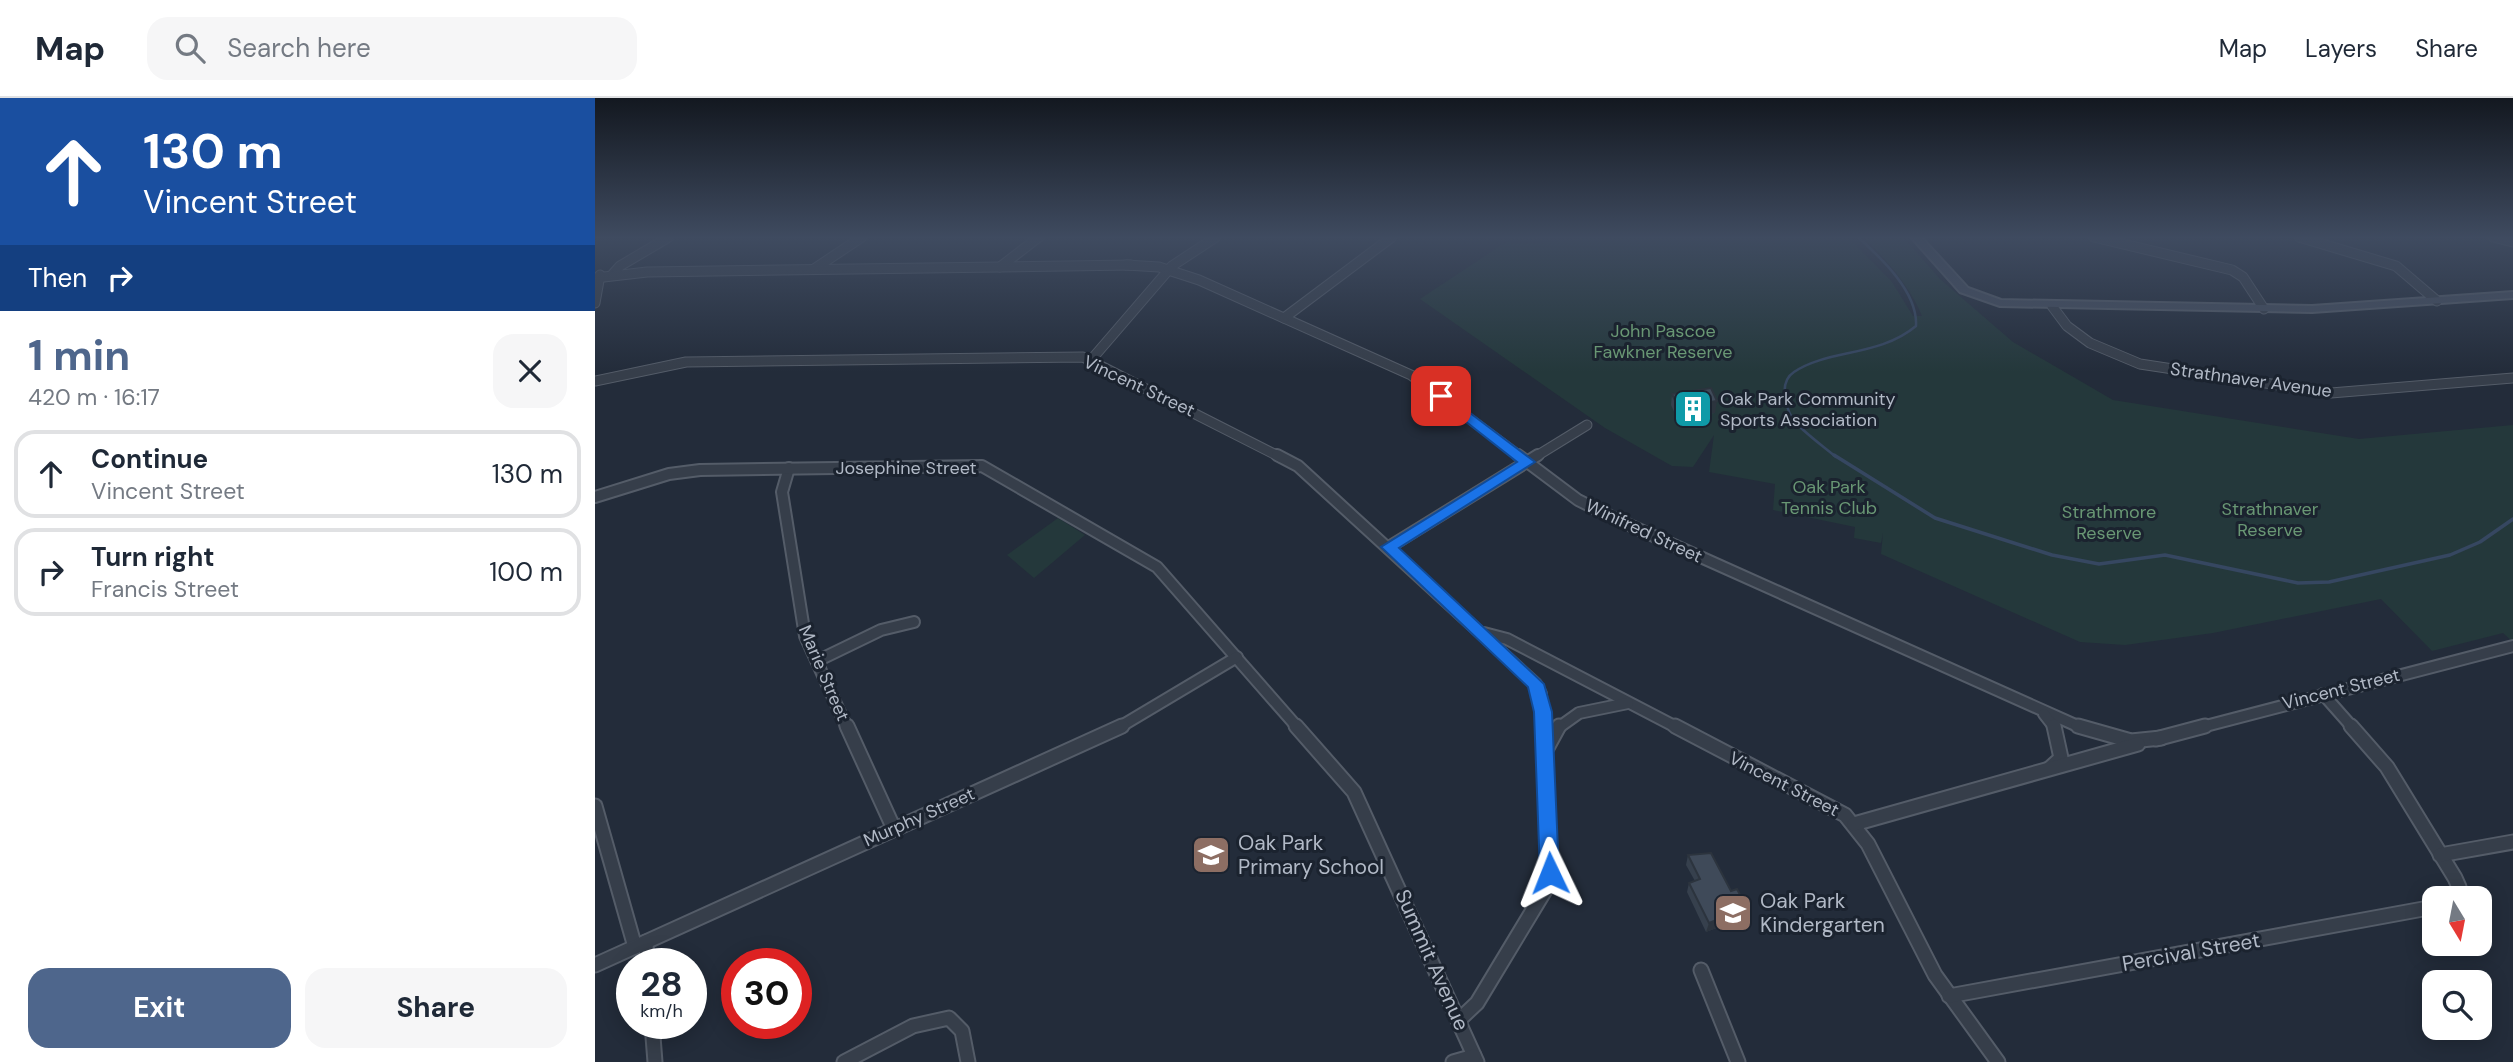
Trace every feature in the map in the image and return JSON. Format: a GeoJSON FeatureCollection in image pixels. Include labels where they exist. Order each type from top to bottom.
{"type":"FeatureCollection","features":[{"type":"Feature","properties":{"kind":"main road"},"geometry":{"type":"LineString","coordinates":[[1956,282],[1972,295],[2000,303],[2052,306],[2329,309],[2513,295]]}},
{"type":"Feature","properties":{"kind":"street"},"geometry":{"type":"LineString","coordinates":[[595,303],[597,282]]}},
{"type":"Feature","properties":{"kind":"street"},"geometry":{"type":"LineString","coordinates":[[1091,360],[1160,282]]}},
{"type":"Feature","properties":{"kind":"street","name":"Winifred Street"},"geometry":{"type":"LineString","coordinates":[[1203,282],[1422,380],[1527,462],[1593,508],[2084,729],[2118,739],[2161,738]]}},
{"type":"Feature","properties":{"kind":"street"},"geometry":{"type":"LineString","coordinates":[[1284,318],[1332,282]]}},
{"type":"Feature","properties":{"kind":"street"},"geometry":{"type":"LineString","coordinates":[[2246,282],[2265,309]]}},
{"type":"Feature","properties":{"kind":"street"},"geometry":{"type":"LineString","coordinates":[[2415,282],[2437,301]]}},
{"type":"Feature","properties":{"kind":"street","name":"Strathnaver Avenue"},"geometry":{"type":"LineString","coordinates":[[2052,306],[2066,326],[2123,359],[2193,372],[2331,393],[2513,378]]}},
{"type":"Feature","properties":{"kind":"street","name":"Vincent Street"},"geometry":{"type":"LineString","coordinates":[[595,381],[687,362],[1072,356],[1091,360],[1298,466],[1506,654],[1515,652],[1532,655]]}},
{"type":"Feature","properties":{"kind":"street"},"geometry":{"type":"LineString","coordinates":[[1391,549],[1587,425]]}},
{"type":"Feature","properties":{"kind":"street","name":"Josephine Street"},"geometry":{"type":"LineString","coordinates":[[595,497],[682,472],[968,465],[992,470],[1157,567],[1237,657]]}},
{"type":"Feature","properties":{"kind":"street","name":"Marie Street"},"geometry":{"type":"LineString","coordinates":[[789,468],[782,492],[805,636],[894,829]]}},
{"type":"Feature","properties":{"kind":"street"},"geometry":{"type":"LineString","coordinates":[[817,662],[881,630],[914,622]]}},
{"type":"Feature","properties":{"kind":"street","name":"Vincent Street"},"geometry":{"type":"LineString","coordinates":[[1483,633],[1507,639],[1532,655],[1834,809],[1854,824],[2323,694],[2513,646]]}},
{"type":"Feature","properties":{"kind":"street"},"geometry":{"type":"LineString","coordinates":[[1459,1020],[1477,1003],[1547,887],[1550,859],[1541,694],[1536,684],[1506,654]]}},
{"type":"Feature","properties":{"kind":"street","name":"Murphy Street"},"geometry":{"type":"LineString","coordinates":[[595,965],[1125,725],[1237,657]]}},
{"type":"Feature","properties":{"kind":"street","name":"Summit Avenue"},"geometry":{"type":"LineString","coordinates":[[1237,657],[1354,792],[1476,1059]]}},
{"type":"Feature","properties":{"kind":"street"},"geometry":{"type":"LineString","coordinates":[[2323,694],[2387,767],[2440,855],[2455,886]]}},
{"type":"Feature","properties":{"kind":"street"},"geometry":{"type":"LineString","coordinates":[[1545,758],[1553,732],[1578,713],[1598,706],[1628,703]]}},
{"type":"Feature","properties":{"kind":"street","name":"Winifred Street"},"geometry":{"type":"LineString","coordinates":[[2036,708],[2052,721],[2059,735],[2060,758],[2049,769]]}},
{"type":"Feature","properties":{"kind":"street"},"geometry":{"type":"LineString","coordinates":[[595,806],[641,948]]}},
{"type":"Feature","properties":{"kind":"street"},"geometry":{"type":"LineString","coordinates":[[1854,824],[1868,844],[1949,996],[1998,1062]]}},
{"type":"Feature","properties":{"kind":"street"},"geometry":{"type":"LineString","coordinates":[[2440,855],[2513,842]]}},
{"type":"Feature","properties":{"kind":"street","name":"Percival Street"},"geometry":{"type":"LineString","coordinates":[[1949,996],[2422,909]]}},
{"type":"Feature","properties":{"kind":"street"},"geometry":{"type":"LineString","coordinates":[[1700,970],[1738,1062]]}},
{"type":"Feature","properties":{"kind":"street"},"geometry":{"type":"LineString","coordinates":[[844,1062],[913,1026],[940,1018],[949,1018],[960,1027],[968,1062]]}},
{"type":"Feature","properties":{"kind":"street"},"geometry":{"type":"LineString","coordinates":[[653,1039],[655,1062]]}},
{"type":"Feature","properties":{"kind":"street"},"geometry":{"type":"LineString","coordinates":[[1453,1062],[1476,1059]]}},
{"type":"Feature","properties":{"kind":"green space","name":"Strathmore Reserve"},"geometry":{"type":"Polygon","coordinates":[[[1446,282],[1892,282],[1913,316],[1922,316],[1903,282],[1943,282],[2013,342],[2113,400],[2359,439],[2513,425],[2513,642],[2503,633],[2432,651],[2381,599],[2213,633],[2125,645],[2080,642],[1881,554],[1883,533],[1881,543],[1854,538],[1855,527],[1773,510],[1775,484],[1709,472],[1714,435],[1693,467],[1672,466],[1605,428],[1420,299],[1446,282]]]}},
{"type":"Feature","properties":{"kind":"green space"},"geometry":{"type":"Polygon","coordinates":[[[1058,518],[1085,535],[1034,578],[1007,555],[1058,518]]]}},
{"type":"Feature","properties":{"kind":"building"},"geometry":{"type":"Polygon","coordinates":[[[1711,388],[1717,401],[1678,407],[1672,394],[1711,388]]]}},
{"type":"Feature","properties":{"kind":"building","name":"Oak Park Kindergarten"},"geometry":{"type":"Polygon","coordinates":[[[1711,853],[1731,891],[1737,889],[1747,908],[1709,923],[1689,883],[1700,879],[1688,855],[1711,853]]]}},
{"type":"Feature","properties":{"kind":"waterway"},"geometry":{"type":"LineString","coordinates":[[1836,457],[1794,420],[1785,398],[1786,383],[1794,372],[1807,365],[1886,343],[1916,326],[1911,301],[1900,282]]}},
{"type":"Feature","properties":{"kind":"waterway"},"geometry":{"type":"LineString","coordinates":[[1834,455],[1935,518],[2052,555],[2099,564],[2165,555],[2298,583],[2329,582],[2450,555],[2480,542],[2513,519]]}},
{"type":"Feature","properties":{"kind":"place","name":"Oak Park Community Sports Association"},"geometry":{"type":"Point","coordinates":[1693,409]}},
{"type":"Feature","properties":{"kind":"place","name":"Oak Park Primary School"},"geometry":{"type":"Point","coordinates":[1211,855]}},
{"type":"Feature","properties":{"kind":"place","name":"Oak Park Kindergarten"},"geometry":{"type":"Point","coordinates":[1733,913]}},
{"type":"Feature","properties":{"kind":"route"},"geometry":{"type":"LineString","coordinates":[[1441,396],[1527,462],[1389,547],[1506,654],[1536,684],[1541,694],[1550,873]]}},
{"type":"Feature","properties":{"kind":"park label","name":"John Pascoe Fawkner Reserve"},"geometry":{"type":"Point","coordinates":[1663,341]}},
{"type":"Feature","properties":{"kind":"park label","name":"Oak Park Tennis Club"},"geometry":{"type":"Point","coordinates":[1829,497]}},
{"type":"Feature","properties":{"kind":"park label","name":"Strathnaver Reserve"},"geometry":{"type":"Point","coordinates":[2270,519]}}]}
